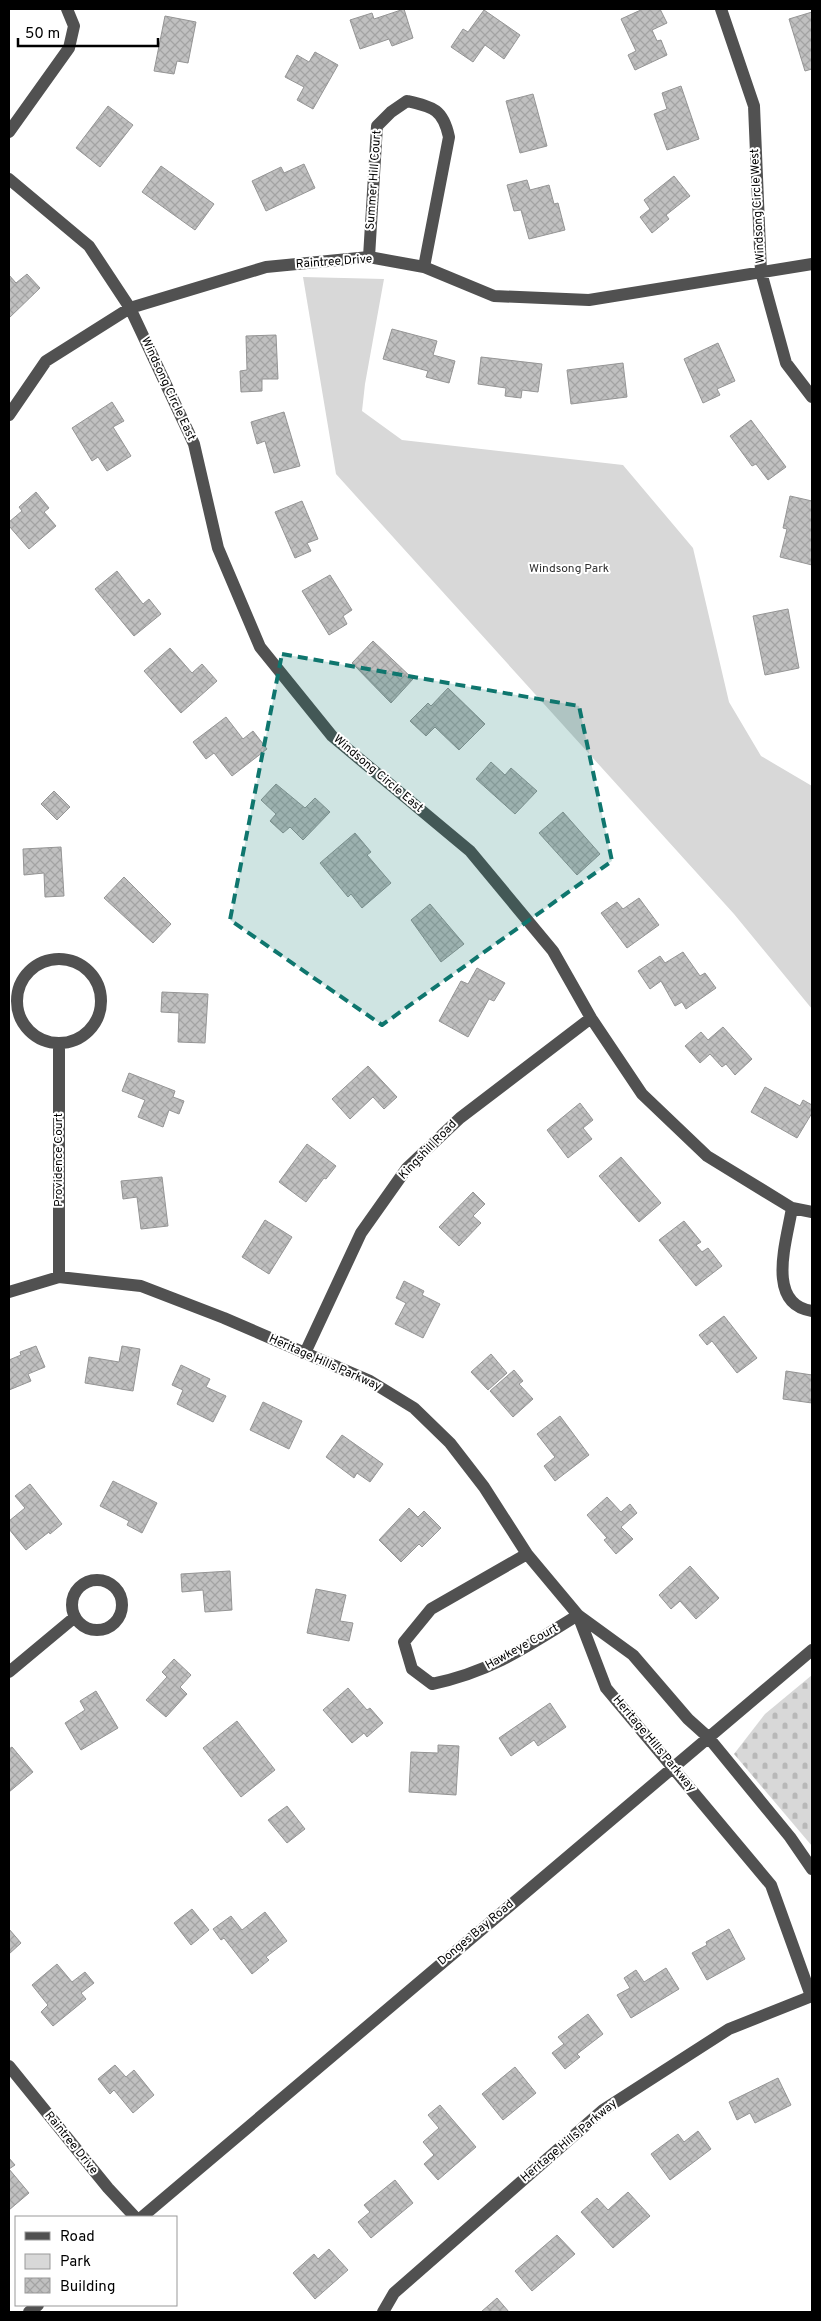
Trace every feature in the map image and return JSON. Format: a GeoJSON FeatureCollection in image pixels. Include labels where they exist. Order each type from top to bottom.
{"type":"FeatureCollection","features":[{"type":"Feature","properties":{"kind":"street"},"geometry":{"type":"LineString","coordinates":[[9,132],[69,48],[74,26],[67,9]]}},
{"type":"Feature","properties":{"kind":"street","name":"Windsong Circle West"},"geometry":{"type":"LineString","coordinates":[[721,9],[754,106],[761,272],[786,363],[812,397]]}},
{"type":"Feature","properties":{"kind":"street","name":"Summer Hill Court"},"geometry":{"type":"LineString","coordinates":[[370,257],[377,126],[391,112],[407,101],[429,106],[440,115],[445,120],[449,136],[424,267]]}},
{"type":"Feature","properties":{"kind":"street","name":"Windsong Circle East"},"geometry":{"type":"LineString","coordinates":[[9,179],[89,246],[130,308],[194,444],[218,548],[260,647],[332,736],[470,851],[553,951],[591,1018],[642,1094],[707,1156],[792,1208],[812,1212]]}},
{"type":"Feature","properties":{"kind":"street","name":"Raintree Drive"},"geometry":{"type":"LineString","coordinates":[[9,416],[46,361],[130,308],[266,267],[370,257],[424,267],[494,296],[589,300],[812,264]]}},
{"type":"Feature","properties":{"kind":"street"},"geometry":{"type":"LineString","coordinates":[[61,959],[75,962],[88,970],[97,981],[101,995],[101,1010],[95,1023],[86,1034],[73,1042],[59,1044],[46,1042],[34,1036],[21,1020],[16,1001],[22,982],[34,966],[47,960],[61,959]]}},
{"type":"Feature","properties":{"kind":"street","name":"Kingshill Road"},"geometry":{"type":"LineString","coordinates":[[305,1353],[361,1233],[407,1168],[460,1118],[591,1018]]}},
{"type":"Feature","properties":{"kind":"street","name":"Providence Court"},"geometry":{"type":"LineString","coordinates":[[59,1044],[59,1277]]}},
{"type":"Feature","properties":{"kind":"street"},"geometry":{"type":"LineString","coordinates":[[792,1208],[782,1267],[782,1285],[791,1300],[804,1310],[812,1311]]}},
{"type":"Feature","properties":{"kind":"street","name":"Heritage Hills Parkway"},"geometry":{"type":"LineString","coordinates":[[9,1292],[59,1277],[141,1286],[224,1318],[370,1381],[414,1408],[450,1443],[484,1487],[527,1554],[578,1615],[633,1655],[688,1718],[708,1737],[790,1837],[812,1869]]}},
{"type":"Feature","properties":{"kind":"street","name":"Hawkeye Court"},"geometry":{"type":"LineString","coordinates":[[527,1554],[431,1609],[404,1642],[412,1669],[432,1684],[461,1678],[493,1666],[578,1615]]}},
{"type":"Feature","properties":{"kind":"street","name":"Heritage Hills Parkway"},"geometry":{"type":"LineString","coordinates":[[383,2312],[394,2293],[603,2110],[729,2030],[812,1996],[771,1886],[606,1688],[578,1615]]}},
{"type":"Feature","properties":{"kind":"street"},"geometry":{"type":"LineString","coordinates":[[9,1672],[75,1617]]}},
{"type":"Feature","properties":{"kind":"street","name":"Donges Bay Road"},"geometry":{"type":"LineString","coordinates":[[143,2216],[812,1650]]}},
{"type":"Feature","properties":{"kind":"street","name":"Raintree Drive"},"geometry":{"type":"LineString","coordinates":[[9,2066],[108,2188],[134,2216]]}},
{"type":"Feature","properties":{"kind":"highlighted area"},"geometry":{"type":"Polygon","coordinates":[[[282,654],[579,706],[612,861],[382,1025],[230,920],[282,654]]]}},
{"type":"Feature","properties":{"kind":"green space","name":"Windsong Park"},"geometry":{"type":"Polygon","coordinates":[[[303,277],[384,279],[362,411],[402,440],[623,465],[693,548],[729,702],[761,756],[812,786],[812,1009],[734,914],[336,474],[303,277]]]}},
{"type":"Feature","properties":{"kind":"green space"},"geometry":{"type":"Polygon","coordinates":[[[812,1675],[812,1846],[734,1754],[765,1714],[812,1675]]]}},
{"type":"Feature","properties":{"kind":"building"},"geometry":{"type":"Polygon","coordinates":[[[404,9],[413,38],[392,46],[389,39],[360,49],[350,20],[372,13],[374,19],[404,9]]]}},
{"type":"Feature","properties":{"kind":"building"},"geometry":{"type":"Polygon","coordinates":[[[643,9],[660,9],[667,23],[652,30],[657,41],[661,40],[667,55],[635,70],[628,55],[636,51],[621,19],[643,9]]]}},
{"type":"Feature","properties":{"kind":"building"},"geometry":{"type":"Polygon","coordinates":[[[484,10],[520,35],[504,59],[485,45],[473,62],[451,47],[463,29],[468,32],[484,10]]]}},
{"type":"Feature","properties":{"kind":"building"},"geometry":{"type":"Polygon","coordinates":[[[812,12],[812,69],[805,71],[789,19],[812,12]]]}},
{"type":"Feature","properties":{"kind":"building"},"geometry":{"type":"Polygon","coordinates":[[[165,16],[196,22],[188,63],[177,61],[174,74],[154,71],[165,16]]]}},
{"type":"Feature","properties":{"kind":"building"},"geometry":{"type":"Polygon","coordinates":[[[315,52],[338,65],[313,109],[297,100],[304,87],[285,77],[297,55],[309,62],[315,52]]]}},
{"type":"Feature","properties":{"kind":"building"},"geometry":{"type":"Polygon","coordinates":[[[681,86],[699,139],[667,150],[654,114],[667,109],[662,93],[681,86]]]}},
{"type":"Feature","properties":{"kind":"building"},"geometry":{"type":"Polygon","coordinates":[[[533,94],[547,146],[520,153],[506,101],[533,94]]]}},
{"type":"Feature","properties":{"kind":"building"},"geometry":{"type":"Polygon","coordinates":[[[108,106],[133,125],[100,167],[76,148],[108,106]]]}},
{"type":"Feature","properties":{"kind":"building"},"geometry":{"type":"Polygon","coordinates":[[[304,164],[315,188],[266,211],[252,181],[281,167],[284,173],[304,164]]]}},
{"type":"Feature","properties":{"kind":"building"},"geometry":{"type":"Polygon","coordinates":[[[161,166],[214,204],[195,230],[142,192],[161,166]]]}},
{"type":"Feature","properties":{"kind":"building"},"geometry":{"type":"Polygon","coordinates":[[[674,176],[690,196],[666,215],[669,219],[652,233],[640,217],[650,209],[644,200],[674,176]]]}},
{"type":"Feature","properties":{"kind":"building"},"geometry":{"type":"Polygon","coordinates":[[[527,180],[530,190],[549,185],[554,204],[558,203],[565,230],[529,239],[521,210],[514,211],[507,185],[527,180]]]}},
{"type":"Feature","properties":{"kind":"building"},"geometry":{"type":"Polygon","coordinates":[[[27,274],[40,288],[9,318],[9,275],[16,283],[27,274]]]}},
{"type":"Feature","properties":{"kind":"building"},"geometry":{"type":"Polygon","coordinates":[[[392,329],[437,341],[433,355],[455,361],[449,383],[426,377],[428,371],[383,359],[392,329]]]}},
{"type":"Feature","properties":{"kind":"building"},"geometry":{"type":"Polygon","coordinates":[[[276,335],[278,379],[262,379],[262,391],[241,392],[240,371],[247,370],[246,336],[276,335]]]}},
{"type":"Feature","properties":{"kind":"building"},"geometry":{"type":"Polygon","coordinates":[[[718,343],[735,381],[717,389],[720,395],[703,403],[684,359],[718,343]]]}},
{"type":"Feature","properties":{"kind":"building"},"geometry":{"type":"Polygon","coordinates":[[[481,357],[542,364],[538,392],[522,390],[521,398],[505,396],[506,388],[478,384],[481,357]]]}},
{"type":"Feature","properties":{"kind":"building"},"geometry":{"type":"Polygon","coordinates":[[[623,363],[627,397],[571,404],[567,370],[623,363]]]}},
{"type":"Feature","properties":{"kind":"building"},"geometry":{"type":"Polygon","coordinates":[[[112,402],[124,421],[113,427],[131,456],[107,471],[98,457],[92,461],[72,428],[112,402]]]}},
{"type":"Feature","properties":{"kind":"building"},"geometry":{"type":"Polygon","coordinates":[[[284,412],[300,466],[274,473],[265,441],[257,444],[251,422],[284,412]]]}},
{"type":"Feature","properties":{"kind":"building"},"geometry":{"type":"Polygon","coordinates":[[[751,420],[786,467],[768,480],[756,464],[752,466],[730,436],[751,420]]]}},
{"type":"Feature","properties":{"kind":"building"},"geometry":{"type":"Polygon","coordinates":[[[36,492],[49,508],[44,512],[56,526],[29,549],[9,526],[9,522],[22,511],[19,507],[36,492]]]}},
{"type":"Feature","properties":{"kind":"building"},"geometry":{"type":"Polygon","coordinates":[[[790,496],[812,501],[812,565],[780,557],[787,529],[783,528],[790,496]]]}},
{"type":"Feature","properties":{"kind":"building"},"geometry":{"type":"Polygon","coordinates":[[[302,501],[318,539],[307,543],[311,551],[295,558],[275,512],[302,501]]]}},
{"type":"Feature","properties":{"kind":"building"},"geometry":{"type":"Polygon","coordinates":[[[117,571],[143,604],[149,599],[161,614],[134,636],[95,589],[117,571]]]}},
{"type":"Feature","properties":{"kind":"building"},"geometry":{"type":"Polygon","coordinates":[[[330,575],[352,610],[343,616],[347,624],[329,635],[302,591],[330,575]]]}},
{"type":"Feature","properties":{"kind":"building"},"geometry":{"type":"Polygon","coordinates":[[[788,609],[799,668],[765,675],[753,616],[788,609]]]}},
{"type":"Feature","properties":{"kind":"building"},"geometry":{"type":"Polygon","coordinates":[[[373,641],[413,679],[391,703],[352,663],[373,641]]]}},
{"type":"Feature","properties":{"kind":"building"},"geometry":{"type":"Polygon","coordinates":[[[170,648],[192,673],[202,664],[217,681],[181,713],[144,671],[170,648]]]}},
{"type":"Feature","properties":{"kind":"building"},"geometry":{"type":"Polygon","coordinates":[[[448,688],[485,724],[459,750],[435,727],[426,736],[410,721],[428,703],[431,706],[448,688]]]}},
{"type":"Feature","properties":{"kind":"building"},"geometry":{"type":"Polygon","coordinates":[[[226,717],[243,739],[253,731],[267,749],[232,776],[214,753],[206,759],[193,742],[226,717]]]}},
{"type":"Feature","properties":{"kind":"building"},"geometry":{"type":"Polygon","coordinates":[[[491,762],[505,775],[511,768],[537,791],[515,814],[476,779],[491,762]]]}},
{"type":"Feature","properties":{"kind":"building"},"geometry":{"type":"Polygon","coordinates":[[[276,784],[305,808],[315,798],[330,812],[303,840],[290,827],[283,833],[270,821],[276,814],[261,800],[276,784]]]}},
{"type":"Feature","properties":{"kind":"building"},"geometry":{"type":"Polygon","coordinates":[[[54,791],[70,807],[57,820],[41,804],[54,791]]]}},
{"type":"Feature","properties":{"kind":"building"},"geometry":{"type":"Polygon","coordinates":[[[563,812],[600,854],[577,875],[539,833],[563,812]]]}},
{"type":"Feature","properties":{"kind":"building"},"geometry":{"type":"Polygon","coordinates":[[[355,833],[371,852],[367,855],[391,883],[362,908],[351,894],[348,897],[320,863],[355,833]]]}},
{"type":"Feature","properties":{"kind":"building"},"geometry":{"type":"Polygon","coordinates":[[[61,847],[64,896],[45,897],[44,873],[24,875],[23,849],[61,847]]]}},
{"type":"Feature","properties":{"kind":"building"},"geometry":{"type":"Polygon","coordinates":[[[124,877],[171,924],[153,943],[104,898],[124,877]]]}},
{"type":"Feature","properties":{"kind":"building"},"geometry":{"type":"Polygon","coordinates":[[[639,898],[659,925],[627,948],[601,913],[617,902],[623,909],[639,898]]]}},
{"type":"Feature","properties":{"kind":"building"},"geometry":{"type":"Polygon","coordinates":[[[430,904],[464,944],[441,962],[411,920],[430,904]]]}},
{"type":"Feature","properties":{"kind":"building"},"geometry":{"type":"Polygon","coordinates":[[[683,952],[700,976],[705,973],[716,988],[686,1009],[682,1002],[675,1006],[661,981],[650,989],[638,971],[660,956],[665,963],[683,952]]]}},
{"type":"Feature","properties":{"kind":"building"},"geometry":{"type":"Polygon","coordinates":[[[477,968],[505,983],[494,1001],[489,999],[468,1037],[439,1021],[461,981],[468,984],[477,968]]]}},
{"type":"Feature","properties":{"kind":"building"},"geometry":{"type":"Polygon","coordinates":[[[162,992],[208,994],[205,1043],[178,1042],[179,1013],[161,1012],[162,992]]]}},
{"type":"Feature","properties":{"kind":"building"},"geometry":{"type":"Polygon","coordinates":[[[723,1027],[752,1059],[735,1075],[726,1064],[722,1067],[710,1054],[700,1063],[685,1046],[701,1032],[708,1040],[723,1027]]]}},
{"type":"Feature","properties":{"kind":"building"},"geometry":{"type":"Polygon","coordinates":[[[368,1066],[397,1097],[384,1109],[373,1097],[350,1119],[332,1099],[368,1066]]]}},
{"type":"Feature","properties":{"kind":"building"},"geometry":{"type":"Polygon","coordinates":[[[129,1073],[175,1091],[173,1097],[184,1101],[179,1114],[169,1110],[163,1127],[138,1117],[145,1100],[122,1091],[129,1073]]]}},
{"type":"Feature","properties":{"kind":"building"},"geometry":{"type":"Polygon","coordinates":[[[765,1087],[800,1106],[803,1100],[812,1105],[812,1113],[797,1138],[751,1112],[765,1087]]]}},
{"type":"Feature","properties":{"kind":"building"},"geometry":{"type":"Polygon","coordinates":[[[580,1103],[593,1120],[583,1128],[592,1139],[568,1158],[547,1130],[580,1103]]]}},
{"type":"Feature","properties":{"kind":"building"},"geometry":{"type":"Polygon","coordinates":[[[307,1144],[336,1166],[326,1179],[324,1178],[306,1202],[279,1182],[307,1144]]]}},
{"type":"Feature","properties":{"kind":"building"},"geometry":{"type":"Polygon","coordinates":[[[621,1157],[661,1203],[639,1222],[599,1176],[621,1157]]]}},
{"type":"Feature","properties":{"kind":"building"},"geometry":{"type":"Polygon","coordinates":[[[162,1177],[168,1226],[141,1229],[137,1197],[123,1199],[121,1181],[162,1177]]]}},
{"type":"Feature","properties":{"kind":"building"},"geometry":{"type":"Polygon","coordinates":[[[473,1192],[485,1204],[473,1216],[481,1223],[459,1246],[439,1227],[473,1192]]]}},
{"type":"Feature","properties":{"kind":"building"},"geometry":{"type":"Polygon","coordinates":[[[265,1220],[292,1237],[269,1274],[242,1257],[265,1220]]]}},
{"type":"Feature","properties":{"kind":"building"},"geometry":{"type":"Polygon","coordinates":[[[684,1221],[701,1242],[696,1245],[702,1252],[708,1248],[722,1266],[696,1286],[659,1240],[684,1221]]]}},
{"type":"Feature","properties":{"kind":"building"},"geometry":{"type":"Polygon","coordinates":[[[404,1281],[424,1291],[422,1295],[440,1304],[423,1338],[395,1324],[406,1303],[396,1298],[404,1281]]]}},
{"type":"Feature","properties":{"kind":"building"},"geometry":{"type":"Polygon","coordinates":[[[724,1316],[757,1358],[737,1373],[712,1341],[707,1345],[699,1335],[724,1316]]]}},
{"type":"Feature","properties":{"kind":"building"},"geometry":{"type":"Polygon","coordinates":[[[36,1346],[45,1367],[28,1374],[31,1381],[9,1390],[9,1360],[21,1355],[20,1352],[36,1346]]]}},
{"type":"Feature","properties":{"kind":"building"},"geometry":{"type":"Polygon","coordinates":[[[122,1346],[140,1349],[133,1391],[85,1383],[89,1357],[119,1362],[122,1346]]]}},
{"type":"Feature","properties":{"kind":"building"},"geometry":{"type":"Polygon","coordinates":[[[491,1354],[507,1373],[488,1390],[471,1372],[491,1354]]]}},
{"type":"Feature","properties":{"kind":"building"},"geometry":{"type":"Polygon","coordinates":[[[181,1365],[210,1379],[206,1387],[226,1396],[213,1422],[177,1404],[183,1390],[172,1385],[181,1365]]]}},
{"type":"Feature","properties":{"kind":"building"},"geometry":{"type":"Polygon","coordinates":[[[514,1370],[523,1381],[519,1384],[533,1399],[513,1417],[490,1391],[514,1370]]]}},
{"type":"Feature","properties":{"kind":"building"},"geometry":{"type":"Polygon","coordinates":[[[786,1371],[812,1375],[812,1403],[783,1399],[786,1371]]]}},
{"type":"Feature","properties":{"kind":"building"},"geometry":{"type":"Polygon","coordinates":[[[263,1402],[302,1421],[289,1449],[250,1430],[263,1402]]]}},
{"type":"Feature","properties":{"kind":"building"},"geometry":{"type":"Polygon","coordinates":[[[560,1416],[589,1455],[555,1481],[544,1466],[555,1457],[537,1434],[560,1416]]]}},
{"type":"Feature","properties":{"kind":"building"},"geometry":{"type":"Polygon","coordinates":[[[342,1435],[383,1464],[370,1482],[357,1473],[354,1478],[326,1457],[342,1435]]]}},
{"type":"Feature","properties":{"kind":"building"},"geometry":{"type":"Polygon","coordinates":[[[113,1481],[157,1503],[142,1533],[127,1525],[129,1521],[100,1506],[113,1481]]]}},
{"type":"Feature","properties":{"kind":"building"},"geometry":{"type":"Polygon","coordinates":[[[30,1484],[62,1524],[26,1550],[9,1529],[9,1521],[25,1508],[15,1496],[30,1484]]]}},
{"type":"Feature","properties":{"kind":"building"},"geometry":{"type":"Polygon","coordinates":[[[607,1497],[621,1512],[630,1504],[637,1513],[621,1527],[633,1539],[616,1554],[604,1540],[607,1538],[587,1515],[607,1497]]]}},
{"type":"Feature","properties":{"kind":"building"},"geometry":{"type":"Polygon","coordinates":[[[409,1508],[418,1517],[424,1511],[441,1528],[422,1547],[419,1544],[401,1562],[379,1540],[409,1508]]]}},
{"type":"Feature","properties":{"kind":"building"},"geometry":{"type":"Polygon","coordinates":[[[690,1566],[719,1598],[696,1619],[680,1601],[671,1609],[659,1595],[690,1566]]]}},
{"type":"Feature","properties":{"kind":"building"},"geometry":{"type":"Polygon","coordinates":[[[230,1571],[232,1610],[205,1612],[203,1590],[182,1592],[181,1574],[230,1571]]]}},
{"type":"Feature","properties":{"kind":"building"},"geometry":{"type":"Polygon","coordinates":[[[316,1589],[346,1595],[340,1621],[353,1623],[349,1641],[307,1633],[316,1589]]]}},
{"type":"Feature","properties":{"kind":"building"},"geometry":{"type":"Polygon","coordinates":[[[174,1659],[191,1675],[180,1687],[187,1694],[166,1717],[146,1700],[167,1677],[162,1672],[174,1659]]]}},
{"type":"Feature","properties":{"kind":"building"},"geometry":{"type":"Polygon","coordinates":[[[348,1688],[367,1710],[370,1708],[383,1723],[367,1737],[364,1733],[352,1743],[323,1710],[348,1688]]]}},
{"type":"Feature","properties":{"kind":"building"},"geometry":{"type":"Polygon","coordinates":[[[96,1691],[118,1728],[81,1750],[65,1723],[85,1710],[80,1701],[96,1691]]]}},
{"type":"Feature","properties":{"kind":"building"},"geometry":{"type":"Polygon","coordinates":[[[550,1703],[566,1727],[538,1746],[534,1740],[511,1756],[499,1738],[550,1703]]]}},
{"type":"Feature","properties":{"kind":"building"},"geometry":{"type":"Polygon","coordinates":[[[237,1721],[275,1770],[241,1797],[203,1748],[237,1721]]]}},
{"type":"Feature","properties":{"kind":"building"},"geometry":{"type":"Polygon","coordinates":[[[438,1745],[459,1746],[456,1795],[409,1792],[411,1752],[438,1753],[438,1745]]]}},
{"type":"Feature","properties":{"kind":"building"},"geometry":{"type":"Polygon","coordinates":[[[12,1747],[33,1772],[9,1792],[9,1749],[12,1747]]]}},
{"type":"Feature","properties":{"kind":"building"},"geometry":{"type":"Polygon","coordinates":[[[287,1806],[305,1829],[287,1843],[268,1820],[287,1806]]]}},
{"type":"Feature","properties":{"kind":"building"},"geometry":{"type":"Polygon","coordinates":[[[192,1909],[209,1930],[191,1945],[174,1923],[192,1909]]]}},
{"type":"Feature","properties":{"kind":"building"},"geometry":{"type":"Polygon","coordinates":[[[265,1912],[287,1941],[266,1957],[269,1960],[252,1974],[224,1938],[221,1940],[213,1929],[231,1916],[242,1930],[265,1912]]]}},
{"type":"Feature","properties":{"kind":"building"},"geometry":{"type":"Polygon","coordinates":[[[9,1929],[21,1943],[9,1954],[9,1929]]]}},
{"type":"Feature","properties":{"kind":"building"},"geometry":{"type":"Polygon","coordinates":[[[729,1929],[745,1959],[707,1980],[692,1953],[707,1945],[706,1942],[729,1929]]]}},
{"type":"Feature","properties":{"kind":"building"},"geometry":{"type":"Polygon","coordinates":[[[57,1964],[72,1982],[85,1972],[94,1983],[81,1993],[86,1999],[53,2026],[41,2012],[48,2005],[32,1985],[57,1964]]]}},
{"type":"Feature","properties":{"kind":"building"},"geometry":{"type":"Polygon","coordinates":[[[666,1968],[679,1989],[631,2018],[617,1995],[630,1988],[624,1978],[636,1970],[644,1982],[666,1968]]]}},
{"type":"Feature","properties":{"kind":"building"},"geometry":{"type":"Polygon","coordinates":[[[588,2014],[603,2034],[577,2054],[580,2057],[565,2069],[552,2053],[564,2044],[558,2037],[588,2014]]]}},
{"type":"Feature","properties":{"kind":"building"},"geometry":{"type":"Polygon","coordinates":[[[115,2065],[126,2077],[134,2070],[154,2095],[133,2113],[114,2090],[110,2094],[98,2079],[115,2065]]]}},
{"type":"Feature","properties":{"kind":"building"},"geometry":{"type":"Polygon","coordinates":[[[515,2067],[536,2093],[503,2120],[482,2094],[515,2067]]]}},
{"type":"Feature","properties":{"kind":"building"},"geometry":{"type":"Polygon","coordinates":[[[778,2078],[791,2105],[755,2123],[750,2113],[737,2120],[729,2102],[778,2078]]]}},
{"type":"Feature","properties":{"kind":"building"},"geometry":{"type":"Polygon","coordinates":[[[440,2105],[476,2147],[438,2180],[424,2164],[434,2155],[423,2142],[439,2128],[428,2115],[440,2105]]]}},
{"type":"Feature","properties":{"kind":"building"},"geometry":{"type":"Polygon","coordinates":[[[698,2131],[711,2149],[670,2180],[651,2154],[678,2134],[684,2142],[698,2131]]]}},
{"type":"Feature","properties":{"kind":"building"},"geometry":{"type":"Polygon","coordinates":[[[9,2158],[15,2165],[9,2169],[9,2158]]]}},
{"type":"Feature","properties":{"kind":"building"},"geometry":{"type":"Polygon","coordinates":[[[9,2169],[29,2193],[9,2210],[9,2169]]]}},
{"type":"Feature","properties":{"kind":"building"},"geometry":{"type":"Polygon","coordinates":[[[395,2180],[413,2203],[371,2238],[358,2222],[370,2212],[364,2205],[395,2180]]]}},
{"type":"Feature","properties":{"kind":"building"},"geometry":{"type":"Polygon","coordinates":[[[628,2192],[650,2216],[613,2248],[581,2212],[597,2198],[608,2210],[628,2192]]]}},
{"type":"Feature","properties":{"kind":"building"},"geometry":{"type":"Polygon","coordinates":[[[557,2235],[575,2254],[532,2291],[515,2271],[557,2235]]]}},
{"type":"Feature","properties":{"kind":"building"},"geometry":{"type":"Polygon","coordinates":[[[329,2249],[348,2270],[315,2299],[293,2273],[314,2254],[318,2259],[329,2249]]]}},
{"type":"Feature","properties":{"kind":"building"},"geometry":{"type":"Polygon","coordinates":[[[497,2298],[509,2312],[481,2312],[497,2298]]]}}]}
